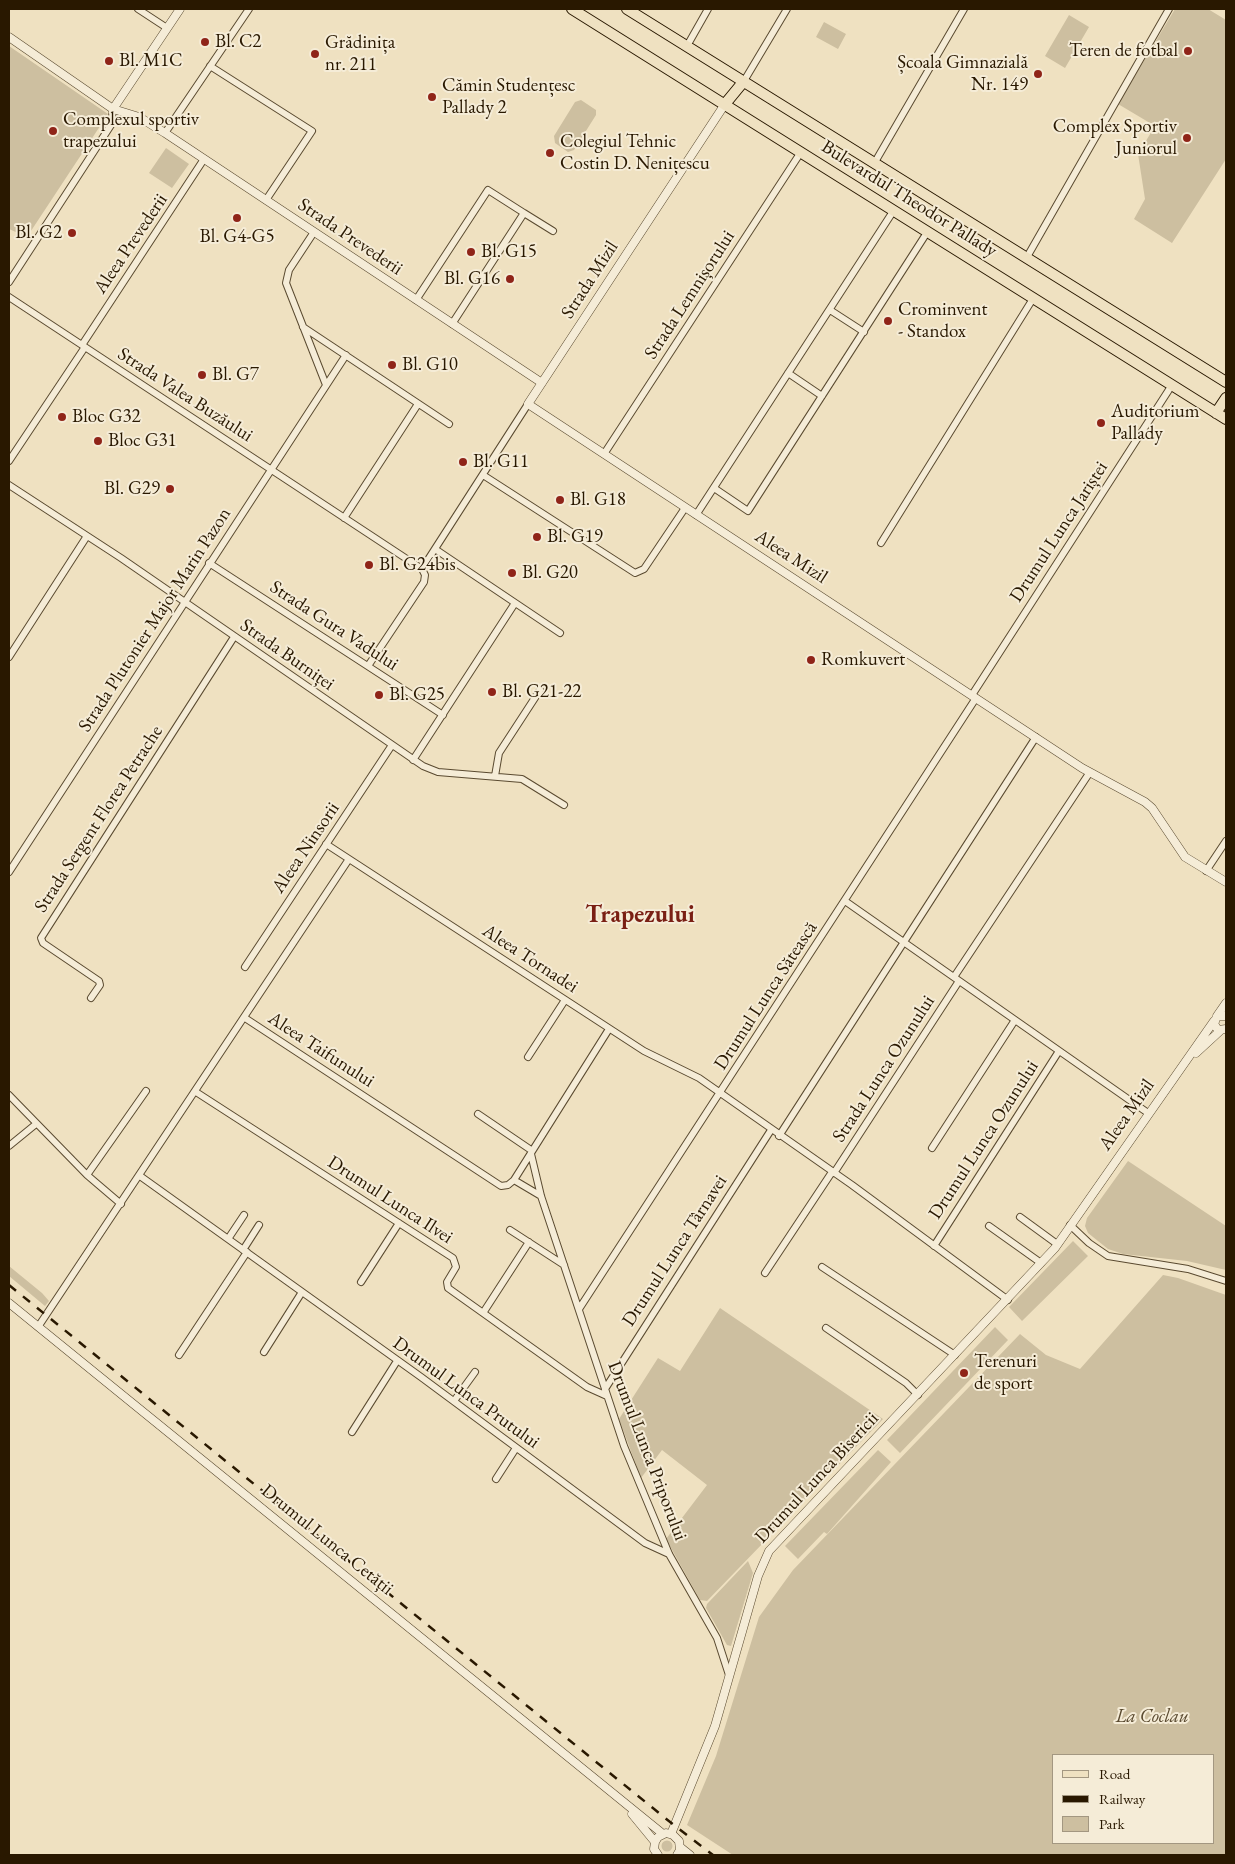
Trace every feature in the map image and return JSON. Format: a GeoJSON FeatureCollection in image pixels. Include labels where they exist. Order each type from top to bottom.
{"type":"FeatureCollection","features":[{"type":"Feature","properties":{"kind":"main road","name":"Bulevardul Theodor Pallady"},"geometry":{"type":"LineString","coordinates":[[572,9],[1226,419]]}},
{"type":"Feature","properties":{"kind":"main road","name":"Bulevardul Theodor Pallady"},"geometry":{"type":"LineString","coordinates":[[627,9],[1226,382]]}},
{"type":"Feature","properties":{"kind":"main road"},"geometry":{"type":"LineString","coordinates":[[725,104],[744,81]]}},
{"type":"Feature","properties":{"kind":"main road"},"geometry":{"type":"LineString","coordinates":[[1216,413],[1226,398]]}},
{"type":"Feature","properties":{"kind":"street"},"geometry":{"type":"LineString","coordinates":[[138,9],[167,28]]}},
{"type":"Feature","properties":{"kind":"street"},"geometry":{"type":"LineString","coordinates":[[9,282],[111,125],[113,109],[180,9]]}},
{"type":"Feature","properties":{"kind":"street"},"geometry":{"type":"LineString","coordinates":[[165,133],[249,9]]}},
{"type":"Feature","properties":{"kind":"street"},"geometry":{"type":"LineString","coordinates":[[687,46],[708,9]]}},
{"type":"Feature","properties":{"kind":"street"},"geometry":{"type":"LineString","coordinates":[[744,81],[787,9]]}},
{"type":"Feature","properties":{"kind":"street","name":"Bulevardul Theodor Pallady"},"geometry":{"type":"LineString","coordinates":[[875,162],[964,9]]}},
{"type":"Feature","properties":{"kind":"street"},"geometry":{"type":"LineString","coordinates":[[1027,257],[1169,9]]}},
{"type":"Feature","properties":{"kind":"street","name":"Strada Prevederii"},"geometry":{"type":"LineString","coordinates":[[9,36],[113,109],[140,117],[542,383]]}},
{"type":"Feature","properties":{"kind":"street"},"geometry":{"type":"LineString","coordinates":[[210,66],[312,131],[266,200]]}},
{"type":"Feature","properties":{"kind":"street","name":"Strada Mizil"},"geometry":{"type":"LineString","coordinates":[[368,666],[424,582],[426,575],[422,569],[725,104]]}},
{"type":"Feature","properties":{"kind":"street","name":"Strada Lemnișorului"},"geometry":{"type":"LineString","coordinates":[[604,454],[801,152]]}},
{"type":"Feature","properties":{"kind":"street","name":"Aleea Prevederii"},"geometry":{"type":"LineString","coordinates":[[9,461],[204,159]]}},
{"type":"Feature","properties":{"kind":"street"},"geometry":{"type":"LineString","coordinates":[[416,300],[488,190],[553,231]]}},
{"type":"Feature","properties":{"kind":"street"},"geometry":{"type":"LineString","coordinates":[[696,515],[894,210]]}},
{"type":"Feature","properties":{"kind":"street"},"geometry":{"type":"LineString","coordinates":[[452,324],[524,213]]}},
{"type":"Feature","properties":{"kind":"street"},"geometry":{"type":"LineString","coordinates":[[714,488],[748,511],[928,231]]}},
{"type":"Feature","properties":{"kind":"street"},"geometry":{"type":"LineString","coordinates":[[314,232],[286,277],[287,291],[326,385]]}},
{"type":"Feature","properties":{"kind":"street","name":"Strada Valea Buzăului"},"geometry":{"type":"LineString","coordinates":[[9,297],[422,569]]}},
{"type":"Feature","properties":{"kind":"street"},"geometry":{"type":"LineString","coordinates":[[881,543],[1034,297]]}},
{"type":"Feature","properties":{"kind":"street"},"geometry":{"type":"LineString","coordinates":[[830,310],[864,332]]}},
{"type":"Feature","properties":{"kind":"street"},"geometry":{"type":"LineString","coordinates":[[303,327],[449,424]]}},
{"type":"Feature","properties":{"kind":"street","name":"Strada Plutonier Major Marin Pazon"},"geometry":{"type":"LineString","coordinates":[[9,872],[346,355]]}},
{"type":"Feature","properties":{"kind":"street"},"geometry":{"type":"LineString","coordinates":[[788,374],[822,396]]}},
{"type":"Feature","properties":{"kind":"street","name":"Drumul Lunca Jariștei"},"geometry":{"type":"LineString","coordinates":[[974,697],[1172,384]]}},
{"type":"Feature","properties":{"kind":"street"},"geometry":{"type":"LineString","coordinates":[[344,518],[418,404]]}},
{"type":"Feature","properties":{"kind":"street","name":"Aleea Mizil"},"geometry":{"type":"LineString","coordinates":[[528,404],[1090,772],[1149,805],[1181,853],[1206,871],[1226,882]]}},
{"type":"Feature","properties":{"kind":"street"},"geometry":{"type":"LineString","coordinates":[[483,475],[635,573],[644,569],[685,508]]}},
{"type":"Feature","properties":{"kind":"street","name":"Strada Burniței"},"geometry":{"type":"LineString","coordinates":[[9,484],[413,760],[438,772],[526,780],[564,806]]}},
{"type":"Feature","properties":{"kind":"street"},"geometry":{"type":"LineString","coordinates":[[9,657],[87,536]]}},
{"type":"Feature","properties":{"kind":"street"},"geometry":{"type":"LineString","coordinates":[[435,550],[560,633]]}},
{"type":"Feature","properties":{"kind":"street","name":"Strada Gura Vadului"},"geometry":{"type":"LineString","coordinates":[[209,563],[443,715]]}},
{"type":"Feature","properties":{"kind":"street"},"geometry":{"type":"LineString","coordinates":[[413,760],[515,603]]}},
{"type":"Feature","properties":{"kind":"street","name":"Strada Sergent Florea Petrache"},"geometry":{"type":"LineString","coordinates":[[91,998],[100,985],[99,981],[43,943],[41,938],[234,636]]}},
{"type":"Feature","properties":{"kind":"street"},"geometry":{"type":"LineString","coordinates":[[495,776],[499,753],[540,690]]}},
{"type":"Feature","properties":{"kind":"street","name":"Drumul Lunca Sătească"},"geometry":{"type":"LineString","coordinates":[[579,1309],[845,901],[974,697]]}},
{"type":"Feature","properties":{"kind":"street"},"geometry":{"type":"LineString","coordinates":[[779,1136],[1036,737]]}},
{"type":"Feature","properties":{"kind":"street","name":"Aleea Ninsorii"},"geometry":{"type":"LineString","coordinates":[[245,967],[392,746]]}},
{"type":"Feature","properties":{"kind":"street","name":"Strada Lunca Ozunului"},"geometry":{"type":"LineString","coordinates":[[765,1273],[833,1172],[1090,772]]}},
{"type":"Feature","properties":{"kind":"street"},"geometry":{"type":"LineString","coordinates":[[1206,871],[1226,842]]}},
{"type":"Feature","properties":{"kind":"street","name":"Aleea Tornadei"},"geometry":{"type":"LineString","coordinates":[[326,844],[609,1029],[652,1056],[689,1072],[721,1093]]}},
{"type":"Feature","properties":{"kind":"street","name":"Aleea Taifunului"},"geometry":{"type":"LineString","coordinates":[[349,859],[245,1018],[501,1186],[508,1185],[514,1180]]}},
{"type":"Feature","properties":{"kind":"street","name":"Drumul Lunca Ozunului"},"geometry":{"type":"LineString","coordinates":[[845,901],[1148,1113]]}},
{"type":"Feature","properties":{"kind":"street"},"geometry":{"type":"LineString","coordinates":[[528,1057],[565,1000]]}},
{"type":"Feature","properties":{"kind":"street"},"geometry":{"type":"LineString","coordinates":[[1188,1058],[1226,1003]]}},
{"type":"Feature","properties":{"kind":"street"},"geometry":{"type":"LineString","coordinates":[[1216,1018],[1226,1016]]}},
{"type":"Feature","properties":{"kind":"street"},"geometry":{"type":"LineString","coordinates":[[38,1327],[245,1018]]}},
{"type":"Feature","properties":{"kind":"street"},"geometry":{"type":"LineString","coordinates":[[1216,1018],[1214,1026],[1224,1030]]}},
{"type":"Feature","properties":{"kind":"street","name":"Drumul Lunca Ozunului"},"geometry":{"type":"LineString","coordinates":[[932,1148],[1015,1020]]}},
{"type":"Feature","properties":{"kind":"street"},"geometry":{"type":"LineString","coordinates":[[541,1196],[514,1180],[609,1029]]}},
{"type":"Feature","properties":{"kind":"street"},"geometry":{"type":"LineString","coordinates":[[1188,1058],[1224,1030]]}},
{"type":"Feature","properties":{"kind":"street","name":"Drumul Lunca Ozunului"},"geometry":{"type":"LineString","coordinates":[[934,1246],[1059,1051]]}},
{"type":"Feature","properties":{"kind":"street","name":"Aleea Mizil"},"geometry":{"type":"LineString","coordinates":[[1093,1190],[1188,1058]]}},
{"type":"Feature","properties":{"kind":"street"},"geometry":{"type":"LineString","coordinates":[[87,1175],[146,1091]]}},
{"type":"Feature","properties":{"kind":"street","name":"Drumul Lunca Ilvei"},"geometry":{"type":"LineString","coordinates":[[196,1092],[453,1258],[456,1267],[447,1286],[586,1387],[606,1393]]}},
{"type":"Feature","properties":{"kind":"street"},"geometry":{"type":"LineString","coordinates":[[721,1093],[1008,1300]]}},
{"type":"Feature","properties":{"kind":"street"},"geometry":{"type":"LineString","coordinates":[[9,1095],[87,1175],[121,1204]]}},
{"type":"Feature","properties":{"kind":"street"},"geometry":{"type":"LineString","coordinates":[[478,1114],[531,1152]]}},
{"type":"Feature","properties":{"kind":"street"},"geometry":{"type":"LineString","coordinates":[[9,1146],[36,1124]]}},
{"type":"Feature","properties":{"kind":"street","name":"Drumul Lunca Târnavei"},"geometry":{"type":"LineString","coordinates":[[606,1393],[771,1130]]}},
{"type":"Feature","properties":{"kind":"street","name":"Drumul Lunca Priporului"},"geometry":{"type":"LineString","coordinates":[[531,1152],[541,1196],[606,1393],[637,1480],[669,1554],[717,1638],[725,1657],[729,1679],[710,1740],[667,1834]]}},
{"type":"Feature","properties":{"kind":"street","name":"Drumul Lunca Prutului"},"geometry":{"type":"LineString","coordinates":[[140,1176],[454,1402],[645,1543],[669,1554]]}},
{"type":"Feature","properties":{"kind":"street","name":"Drumul Lunca Bisericii"},"geometry":{"type":"LineString","coordinates":[[729,1679],[756,1583],[769,1551],[1008,1300],[1058,1244],[1093,1190]]}},
{"type":"Feature","properties":{"kind":"street"},"geometry":{"type":"LineString","coordinates":[[228,1239],[244,1215]]}},
{"type":"Feature","properties":{"kind":"street"},"geometry":{"type":"LineString","coordinates":[[1020,1217],[1058,1244]]}},
{"type":"Feature","properties":{"kind":"street"},"geometry":{"type":"LineString","coordinates":[[361,1282],[399,1223]]}},
{"type":"Feature","properties":{"kind":"street"},"geometry":{"type":"LineString","coordinates":[[179,1355],[245,1251],[259,1225]]}},
{"type":"Feature","properties":{"kind":"street"},"geometry":{"type":"LineString","coordinates":[[1070,1225],[1089,1243],[1108,1256],[1188,1269],[1226,1282]]}},
{"type":"Feature","properties":{"kind":"street"},"geometry":{"type":"LineString","coordinates":[[989,1226],[1041,1263]]}},
{"type":"Feature","properties":{"kind":"street"},"geometry":{"type":"LineString","coordinates":[[510,1230],[564,1265]]}},
{"type":"Feature","properties":{"kind":"street"},"geometry":{"type":"LineString","coordinates":[[483,1313],[528,1242]]}},
{"type":"Feature","properties":{"kind":"street"},"geometry":{"type":"LineString","coordinates":[[822,1268],[955,1355]]}},
{"type":"Feature","properties":{"kind":"street"},"geometry":{"type":"LineString","coordinates":[[264,1352],[302,1292]]}},
{"type":"Feature","properties":{"kind":"street","name":"Drumul Lunca Cetății"},"geometry":{"type":"LineString","coordinates":[[9,1303],[623,1803],[667,1834],[678,1839],[678,1851],[690,1855]]}},
{"type":"Feature","properties":{"kind":"street"},"geometry":{"type":"LineString","coordinates":[[826,1328],[906,1383],[918,1395]]}},
{"type":"Feature","properties":{"kind":"street"},"geometry":{"type":"LineString","coordinates":[[352,1432],[397,1361]]}},
{"type":"Feature","properties":{"kind":"street"},"geometry":{"type":"LineString","coordinates":[[454,1402],[475,1372]]}},
{"type":"Feature","properties":{"kind":"street"},"geometry":{"type":"LineString","coordinates":[[496,1479],[516,1448]]}},
{"type":"Feature","properties":{"kind":"street","name":"Drumul Lunca Cetății"},"geometry":{"type":"LineString","coordinates":[[623,1803],[655,1842]]}},
{"type":"Feature","properties":{"kind":"street"},"geometry":{"type":"LineString","coordinates":[[658,1855],[654,1849],[655,1842],[667,1834]]}},
{"type":"Feature","properties":{"kind":"green space","name":"Complex Sportiv Juniorul"},"geometry":{"type":"Polygon","coordinates":[[[1175,9],[1208,9],[1226,20],[1226,159],[1172,243],[1134,219],[1145,199],[1138,154],[1155,126],[1118,104],[1175,9]]]}},
{"type":"Feature","properties":{"kind":"green space"},"geometry":{"type":"Polygon","coordinates":[[[1069,15],[1089,27],[1065,68],[1045,56],[1069,15]]]}},
{"type":"Feature","properties":{"kind":"green space"},"geometry":{"type":"Polygon","coordinates":[[[824,22],[846,34],[838,49],[816,37],[824,22]]]}},
{"type":"Feature","properties":{"kind":"green space","name":"Complexul sportiv trapezului"},"geometry":{"type":"Polygon","coordinates":[[[9,46],[108,114],[27,237],[9,229],[9,46]]]}},
{"type":"Feature","properties":{"kind":"green space"},"geometry":{"type":"Polygon","coordinates":[[[581,100],[596,110],[596,115],[574,150],[568,152],[555,143],[554,136],[575,102],[581,100]]]}},
{"type":"Feature","properties":{"kind":"green space"},"geometry":{"type":"Polygon","coordinates":[[[166,148],[189,164],[172,188],[149,173],[166,148]]]}},
{"type":"Feature","properties":{"kind":"green space"},"geometry":{"type":"Polygon","coordinates":[[[1128,1161],[1226,1226],[1226,1270],[1187,1261],[1123,1254],[1108,1249],[1088,1233],[1085,1226],[1087,1218],[1128,1161]]]}},
{"type":"Feature","properties":{"kind":"green space"},"geometry":{"type":"Polygon","coordinates":[[[1073,1241],[1088,1256],[1022,1321],[1009,1307],[1073,1241]]]}},
{"type":"Feature","properties":{"kind":"green space"},"geometry":{"type":"Polygon","coordinates":[[[9,1266],[42,1293],[49,1301],[45,1306],[9,1276],[9,1266]]]}},
{"type":"Feature","properties":{"kind":"green space","name":"La Coclau"},"geometry":{"type":"Polygon","coordinates":[[[1163,1275],[1178,1278],[1226,1295],[1226,1855],[733,1855],[687,1825],[716,1756],[759,1617],[793,1570],[1020,1334],[1046,1355],[1080,1369],[1163,1275]]]}},
{"type":"Feature","properties":{"kind":"green space"},"geometry":{"type":"Polygon","coordinates":[[[720,1308],[883,1419],[707,1601],[700,1600],[666,1539],[707,1485],[662,1450],[641,1478],[619,1419],[658,1358],[680,1371],[720,1308]]]}},
{"type":"Feature","properties":{"kind":"green space","name":"Terenuri de sport"},"geometry":{"type":"Polygon","coordinates":[[[995,1327],[1008,1340],[900,1453],[887,1440],[995,1327]]]}},
{"type":"Feature","properties":{"kind":"green space"},"geometry":{"type":"Polygon","coordinates":[[[878,1450],[891,1462],[827,1534],[824,1532],[798,1559],[785,1546],[878,1450]]]}},
{"type":"Feature","properties":{"kind":"green space"},"geometry":{"type":"Polygon","coordinates":[[[748,1561],[753,1573],[731,1646],[727,1645],[706,1608],[707,1604],[748,1561]]]}},
{"type":"Feature","properties":{"kind":"green space"},"geometry":{"type":"Polygon","coordinates":[[[667,1840],[673,1846],[667,1852],[661,1846],[667,1840]]]}},
{"type":"Feature","properties":{"kind":"railway"},"geometry":{"type":"LineString","coordinates":[[9,1285],[713,1855]]}},
{"type":"Feature","properties":{"kind":"place","name":"Bl. C2"},"geometry":{"type":"Point","coordinates":[205,42]}},
{"type":"Feature","properties":{"kind":"place","name":"Teren de fotbal"},"geometry":{"type":"Point","coordinates":[1188,51]}},
{"type":"Feature","properties":{"kind":"place","name":"Grădinița nr. 211"},"geometry":{"type":"Point","coordinates":[315,54]}},
{"type":"Feature","properties":{"kind":"place","name":"Bl. M1C"},"geometry":{"type":"Point","coordinates":[109,61]}},
{"type":"Feature","properties":{"kind":"place","name":"Școala Gimnazială Nr. 149"},"geometry":{"type":"Point","coordinates":[1038,74]}},
{"type":"Feature","properties":{"kind":"place","name":"Cămin Studențesc Pallady 2"},"geometry":{"type":"Point","coordinates":[432,97]}},
{"type":"Feature","properties":{"kind":"place","name":"Complexul sportiv trapezului"},"geometry":{"type":"Point","coordinates":[53,131]}},
{"type":"Feature","properties":{"kind":"place","name":"Complex Sportiv Juniorul"},"geometry":{"type":"Point","coordinates":[1187,138]}},
{"type":"Feature","properties":{"kind":"place","name":"Colegiul Tehnic Costin D. Nenițescu"},"geometry":{"type":"Point","coordinates":[550,153]}},
{"type":"Feature","properties":{"kind":"place","name":"Bl. G4-G5"},"geometry":{"type":"Point","coordinates":[237,218]}},
{"type":"Feature","properties":{"kind":"place","name":"Bl. G2"},"geometry":{"type":"Point","coordinates":[72,233]}},
{"type":"Feature","properties":{"kind":"place","name":"Bl. G15"},"geometry":{"type":"Point","coordinates":[471,252]}},
{"type":"Feature","properties":{"kind":"place","name":"Bl. G16"},"geometry":{"type":"Point","coordinates":[510,279]}},
{"type":"Feature","properties":{"kind":"place","name":"Crominvent - Standox"},"geometry":{"type":"Point","coordinates":[888,321]}},
{"type":"Feature","properties":{"kind":"place","name":"Bl. G10"},"geometry":{"type":"Point","coordinates":[392,365]}},
{"type":"Feature","properties":{"kind":"place","name":"Bl. G7"},"geometry":{"type":"Point","coordinates":[202,375]}},
{"type":"Feature","properties":{"kind":"place","name":"Bloc G32"},"geometry":{"type":"Point","coordinates":[62,417]}},
{"type":"Feature","properties":{"kind":"place","name":"Auditorium Pallady"},"geometry":{"type":"Point","coordinates":[1101,423]}},
{"type":"Feature","properties":{"kind":"place","name":"Bloc G31"},"geometry":{"type":"Point","coordinates":[98,441]}},
{"type":"Feature","properties":{"kind":"place","name":"Bl. G11"},"geometry":{"type":"Point","coordinates":[463,462]}},
{"type":"Feature","properties":{"kind":"place","name":"Bl. G29"},"geometry":{"type":"Point","coordinates":[170,489]}},
{"type":"Feature","properties":{"kind":"place","name":"Bl. G18"},"geometry":{"type":"Point","coordinates":[560,500]}},
{"type":"Feature","properties":{"kind":"place","name":"Bl. G19"},"geometry":{"type":"Point","coordinates":[537,537]}},
{"type":"Feature","properties":{"kind":"place","name":"Bl. G24bis"},"geometry":{"type":"Point","coordinates":[369,565]}},
{"type":"Feature","properties":{"kind":"place","name":"Bl. G20"},"geometry":{"type":"Point","coordinates":[512,573]}},
{"type":"Feature","properties":{"kind":"place","name":"Romkuvert"},"geometry":{"type":"Point","coordinates":[811,660]}},
{"type":"Feature","properties":{"kind":"place","name":"Bl. G21-22"},"geometry":{"type":"Point","coordinates":[492,692]}},
{"type":"Feature","properties":{"kind":"place","name":"Bl. G25"},"geometry":{"type":"Point","coordinates":[379,695]}},
{"type":"Feature","properties":{"kind":"place","name":"Terenuri de sport"},"geometry":{"type":"Point","coordinates":[964,1373]}},
{"type":"Feature","properties":{"kind":"district","name":"Trapezului"},"geometry":{"type":"Point","coordinates":[640,915]}}]}
